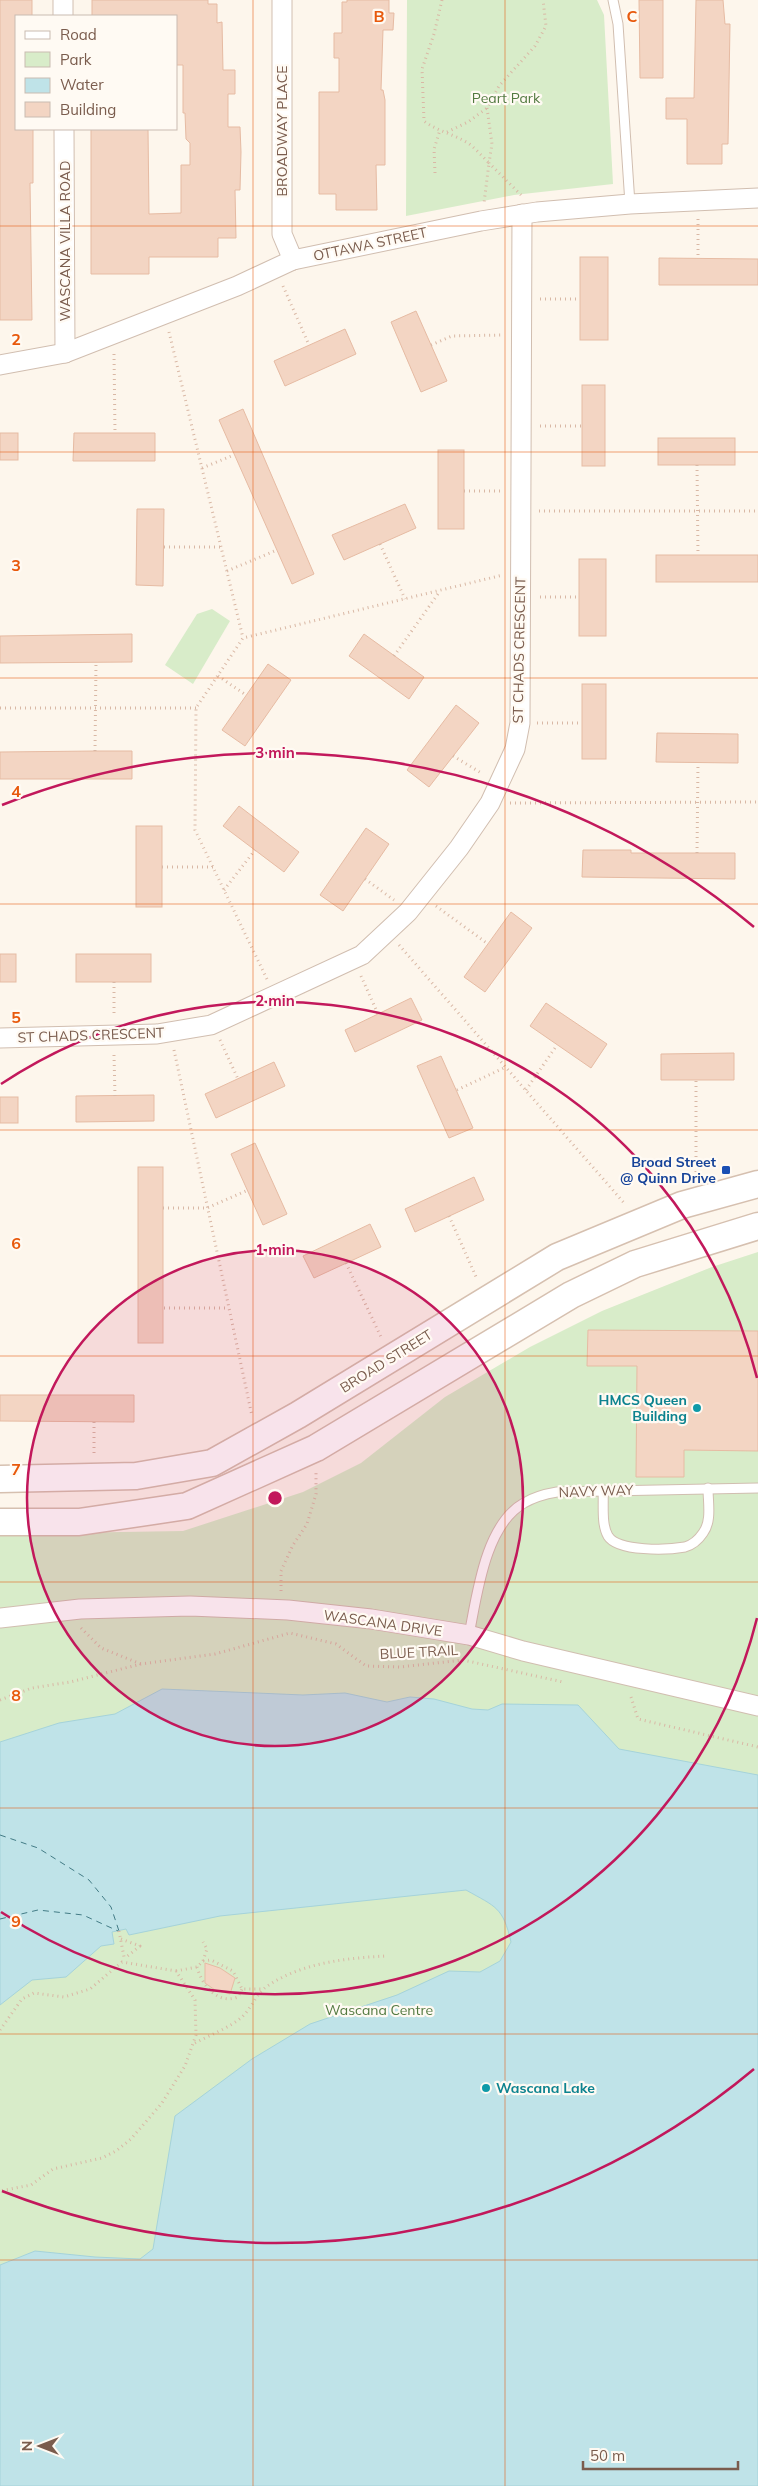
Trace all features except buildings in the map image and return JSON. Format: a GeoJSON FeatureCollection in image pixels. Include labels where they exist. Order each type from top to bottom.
{"type":"FeatureCollection","features":[{"type":"Feature","properties":{"kind":"main road","name":"BROAD STREET"},"geometry":{"type":"LineString","coordinates":[[0,1479],[136,1476],[212,1463],[391,1358],[557,1257],[682,1205],[758,1184]]}},
{"type":"Feature","properties":{"kind":"main road"},"geometry":{"type":"LineString","coordinates":[[0,1522],[79,1522],[187,1506],[316,1448],[571,1295],[635,1264],[758,1226]]}},
{"type":"Feature","properties":{"kind":"street"},"geometry":{"type":"LineString","coordinates":[[63,0],[64,15]]}},
{"type":"Feature","properties":{"kind":"street","name":"BROADWAY PLACE"},"geometry":{"type":"LineString","coordinates":[[282,0],[282,234],[293,260]]}},
{"type":"Feature","properties":{"kind":"street","name":"WASCANA VILLA ROAD"},"geometry":{"type":"LineString","coordinates":[[64,130],[65,353]]}},
{"type":"Feature","properties":{"kind":"street","name":"OTTAWA STREET"},"geometry":{"type":"LineString","coordinates":[[0,365],[65,353],[238,286],[293,260],[481,221],[529,213],[630,204],[758,198]]}},
{"type":"Feature","properties":{"kind":"street","name":"ST CHADS CRESCENT"},"geometry":{"type":"LineString","coordinates":[[0,1038],[157,1034],[212,1024],[362,955],[408,911],[459,848],[490,802],[514,749],[520,723],[521,334],[529,213]]}},
{"type":"Feature","properties":{"kind":"street","name":"WASCANA DRIVE"},"geometry":{"type":"LineString","coordinates":[[0,1618],[80,1609],[190,1606],[288,1610],[371,1619],[469,1635],[523,1651],[758,1706]]}},
{"type":"Feature","properties":{"kind":"lane"},"geometry":{"type":"LineString","coordinates":[[613,0],[618,24],[630,204]]}},
{"type":"Feature","properties":{"kind":"lane"},"geometry":{"type":"LineString","coordinates":[[603,1490],[605,1530],[609,1538],[628,1548],[637,1548],[686,1547],[696,1542],[704,1533],[709,1522],[708,1488]]}},
{"type":"Feature","properties":{"kind":"lane","name":"NAVY WAY"},"geometry":{"type":"LineString","coordinates":[[469,1635],[482,1567],[494,1539],[506,1519],[522,1504],[538,1496],[557,1492],[758,1488]]}},
{"type":"Feature","properties":{"kind":"path"},"geometry":{"type":"LineString","coordinates":[[442,0],[434,34],[422,69],[424,121],[435,129],[447,132],[469,144],[489,163],[529,213]]}},
{"type":"Feature","properties":{"kind":"path"},"geometry":{"type":"LineString","coordinates":[[447,132],[468,122],[487,108],[499,86],[535,46],[546,26],[543,0]]}},
{"type":"Feature","properties":{"kind":"path"},"geometry":{"type":"LineString","coordinates":[[481,221],[492,144],[487,108]]}},
{"type":"Feature","properties":{"kind":"path"},"geometry":{"type":"LineString","coordinates":[[435,173],[434,149],[440,130]]}},
{"type":"Feature","properties":{"kind":"path"},"geometry":{"type":"LineString","coordinates":[[698,201],[698,258]]}},
{"type":"Feature","properties":{"kind":"path"},"geometry":{"type":"LineString","coordinates":[[275,268],[309,345]]}},
{"type":"Feature","properties":{"kind":"path"},"geometry":{"type":"LineString","coordinates":[[522,299],[580,299]]}},
{"type":"Feature","properties":{"kind":"path"},"geometry":{"type":"LineString","coordinates":[[165,314],[243,638]]}},
{"type":"Feature","properties":{"kind":"path"},"geometry":{"type":"LineString","coordinates":[[114,334],[114,433]]}},
{"type":"Feature","properties":{"kind":"path"},"geometry":{"type":"LineString","coordinates":[[431,345],[452,336],[521,334]]}},
{"type":"Feature","properties":{"kind":"path"},"geometry":{"type":"LineString","coordinates":[[521,426],[582,426]]}},
{"type":"Feature","properties":{"kind":"path"},"geometry":{"type":"LineString","coordinates":[[202,468],[234,455]]}},
{"type":"Feature","properties":{"kind":"path"},"geometry":{"type":"LineString","coordinates":[[697,465],[698,555]]}},
{"type":"Feature","properties":{"kind":"path"},"geometry":{"type":"LineString","coordinates":[[464,491],[521,491]]}},
{"type":"Feature","properties":{"kind":"path"},"geometry":{"type":"LineString","coordinates":[[521,511],[758,511]]}},
{"type":"Feature","properties":{"kind":"path"},"geometry":{"type":"LineString","coordinates":[[380,544],[405,599]]}},
{"type":"Feature","properties":{"kind":"path"},"geometry":{"type":"LineString","coordinates":[[164,547],[221,547]]}},
{"type":"Feature","properties":{"kind":"path"},"geometry":{"type":"LineString","coordinates":[[227,571],[276,550]]}},
{"type":"Feature","properties":{"kind":"path"},"geometry":{"type":"LineString","coordinates":[[275,995],[195,830],[196,708],[243,638],[520,571]]}},
{"type":"Feature","properties":{"kind":"path"},"geometry":{"type":"LineString","coordinates":[[394,656],[440,590]]}},
{"type":"Feature","properties":{"kind":"path"},"geometry":{"type":"LineString","coordinates":[[520,597],[580,597]]}},
{"type":"Feature","properties":{"kind":"path"},"geometry":{"type":"LineString","coordinates":[[95,751],[96,662]]}},
{"type":"Feature","properties":{"kind":"path"},"geometry":{"type":"LineString","coordinates":[[218,676],[246,695]]}},
{"type":"Feature","properties":{"kind":"path"},"geometry":{"type":"LineString","coordinates":[[0,708],[196,708]]}},
{"type":"Feature","properties":{"kind":"path"},"geometry":{"type":"LineString","coordinates":[[520,723],[582,723]]}},
{"type":"Feature","properties":{"kind":"path"},"geometry":{"type":"LineString","coordinates":[[453,756],[498,784]]}},
{"type":"Feature","properties":{"kind":"path"},"geometry":{"type":"LineString","coordinates":[[697,853],[698,763]]}},
{"type":"Feature","properties":{"kind":"path"},"geometry":{"type":"LineString","coordinates":[[490,802],[758,802]]}},
{"type":"Feature","properties":{"kind":"path"},"geometry":{"type":"LineString","coordinates":[[224,890],[255,850]]}},
{"type":"Feature","properties":{"kind":"path"},"geometry":{"type":"LineString","coordinates":[[162,867],[213,867]]}},
{"type":"Feature","properties":{"kind":"path"},"geometry":{"type":"LineString","coordinates":[[365,879],[408,911]]}},
{"type":"Feature","properties":{"kind":"path"},"geometry":{"type":"LineString","coordinates":[[421,895],[488,944]]}},
{"type":"Feature","properties":{"kind":"path"},"geometry":{"type":"LineString","coordinates":[[387,932],[624,1201],[634,1225]]}},
{"type":"Feature","properties":{"kind":"path"},"geometry":{"type":"LineString","coordinates":[[353,959],[378,1014]]}},
{"type":"Feature","properties":{"kind":"path"},"geometry":{"type":"LineString","coordinates":[[212,1024],[238,1079]]}},
{"type":"Feature","properties":{"kind":"path"},"geometry":{"type":"LineString","coordinates":[[170,1032],[256,1438]]}},
{"type":"Feature","properties":{"kind":"path"},"geometry":{"type":"LineString","coordinates":[[526,1090],[557,1045]]}},
{"type":"Feature","properties":{"kind":"path"},"geometry":{"type":"LineString","coordinates":[[457,1090],[506,1067]]}},
{"type":"Feature","properties":{"kind":"path"},"geometry":{"type":"LineString","coordinates":[[696,1080],[696,1176],[705,1199]]}},
{"type":"Feature","properties":{"kind":"path"},"geometry":{"type":"LineString","coordinates":[[163,1208],[208,1208],[248,1190]]}},
{"type":"Feature","properties":{"kind":"path"},"geometry":{"type":"LineString","coordinates":[[449,1216],[486,1300]]}},
{"type":"Feature","properties":{"kind":"path"},"geometry":{"type":"LineString","coordinates":[[346,1263],[391,1358]]}},
{"type":"Feature","properties":{"kind":"path"},"geometry":{"type":"LineString","coordinates":[[164,1308],[228,1308]]}},
{"type":"Feature","properties":{"kind":"path"},"geometry":{"type":"LineString","coordinates":[[93,1477],[94,1422]]}},
{"type":"Feature","properties":{"kind":"path"},"geometry":{"type":"LineString","coordinates":[[290,1633],[288,1610],[281,1593],[281,1571],[293,1545],[307,1524],[316,1494],[316,1448]]}},
{"type":"Feature","properties":{"kind":"path"},"geometry":{"type":"LineString","coordinates":[[80,1609],[81,1629],[101,1648],[141,1664]]}},
{"type":"Feature","properties":{"kind":"path","name":"BLUE TRAIL"},"geometry":{"type":"LineString","coordinates":[[0,1700],[32,1688],[70,1682],[141,1664],[215,1654],[290,1633],[336,1644],[366,1666],[400,1667],[463,1660],[566,1682]]}},
{"type":"Feature","properties":{"kind":"path"},"geometry":{"type":"LineString","coordinates":[[638,1695],[630,1693],[638,1719],[758,1747]]}},
{"type":"Feature","properties":{"kind":"path"},"geometry":{"type":"LineString","coordinates":[[119,1931],[125,1960]]}},
{"type":"Feature","properties":{"kind":"path"},"geometry":{"type":"LineString","coordinates":[[0,2030],[22,1999],[34,1993],[64,1997],[96,1986],[140,1946],[121,1939]]}},
{"type":"Feature","properties":{"kind":"path"},"geometry":{"type":"LineString","coordinates":[[125,1960],[176,1971],[197,1967],[203,1961],[207,1950],[203,1942]]}},
{"type":"Feature","properties":{"kind":"path"},"geometry":{"type":"LineString","coordinates":[[242,1989],[263,1989],[302,1969],[324,1963],[386,1956]]}},
{"type":"Feature","properties":{"kind":"path"},"geometry":{"type":"LineString","coordinates":[[203,1961],[211,1960],[233,1971],[242,1989]]}},
{"type":"Feature","properties":{"kind":"path"},"geometry":{"type":"LineString","coordinates":[[197,1967],[203,1983],[218,1996],[233,1999],[238,1997],[242,1989]]}},
{"type":"Feature","properties":{"kind":"path"},"geometry":{"type":"LineString","coordinates":[[0,2191],[31,2185],[53,2170],[76,2162],[102,2158],[116,2151],[131,2139],[162,2103],[185,2066],[195,2043],[197,2018],[195,2000],[176,1971]]}},
{"type":"Feature","properties":{"kind":"path"},"geometry":{"type":"LineString","coordinates":[[195,2043],[241,2018],[256,2001],[263,1989]]}},
{"type":"Feature","properties":{"kind":"green space","name":"Peart Park"},"geometry":{"type":"Polygon","coordinates":[[[407,0],[597,0],[604,15],[613,184],[514,195],[406,216],[407,0]]]}},
{"type":"Feature","properties":{"kind":"green space"},"geometry":{"type":"Polygon","coordinates":[[[212,609],[230,621],[193,684],[165,665],[197,614],[212,609]]]}},
{"type":"Feature","properties":{"kind":"green space","name":"Wascana Lake"},"geometry":{"type":"Polygon","coordinates":[[[758,1252],[758,2486],[0,2486],[0,1534],[183,1531],[303,1492],[361,1463],[445,1397],[530,1347],[602,1311],[712,1267],[758,1252]]]}},
{"type":"Feature","properties":{"kind":"water","name":"Wascana Lake"},"geometry":{"type":"Polygon","coordinates":[[[162,1689],[303,1695],[345,1693],[387,1702],[410,1697],[434,1699],[472,1709],[488,1710],[502,1704],[578,1705],[619,1749],[758,1775],[758,2486],[0,2486],[0,2265],[35,2251],[140,2259],[153,2249],[175,2116],[252,2059],[310,2024],[397,1995],[449,1971],[480,1972],[500,1961],[511,1942],[505,1921],[497,1909],[466,1890],[220,1916],[129,1935],[126,1929],[112,1932],[114,1944],[101,1946],[66,1977],[32,1980],[0,2005],[0,1742],[59,1723],[115,1714],[162,1689]]]}},
{"type":"Feature","properties":{"kind":"ferry route"},"geometry":{"type":"LineString","coordinates":[[0,1835],[38,1848],[89,1880],[111,1907],[119,1931]]}},
{"type":"Feature","properties":{"kind":"ferry route"},"geometry":{"type":"LineString","coordinates":[[0,1919],[38,1910],[83,1915],[118,1931]]}},
{"type":"Feature","properties":{"kind":"place","name":"Broad Street @ Quinn Drive"},"geometry":{"type":"Point","coordinates":[726,1170]}},
{"type":"Feature","properties":{"kind":"place","name":"HMCS Queen Building"},"geometry":{"type":"Point","coordinates":[697,1408]}},
{"type":"Feature","properties":{"kind":"place","name":"Wascana Lake"},"geometry":{"type":"Point","coordinates":[486,2088]}},
{"type":"Feature","properties":{"kind":"park label","name":"Wascana Centre"},"geometry":{"type":"Point","coordinates":[379,2010]}}]}
